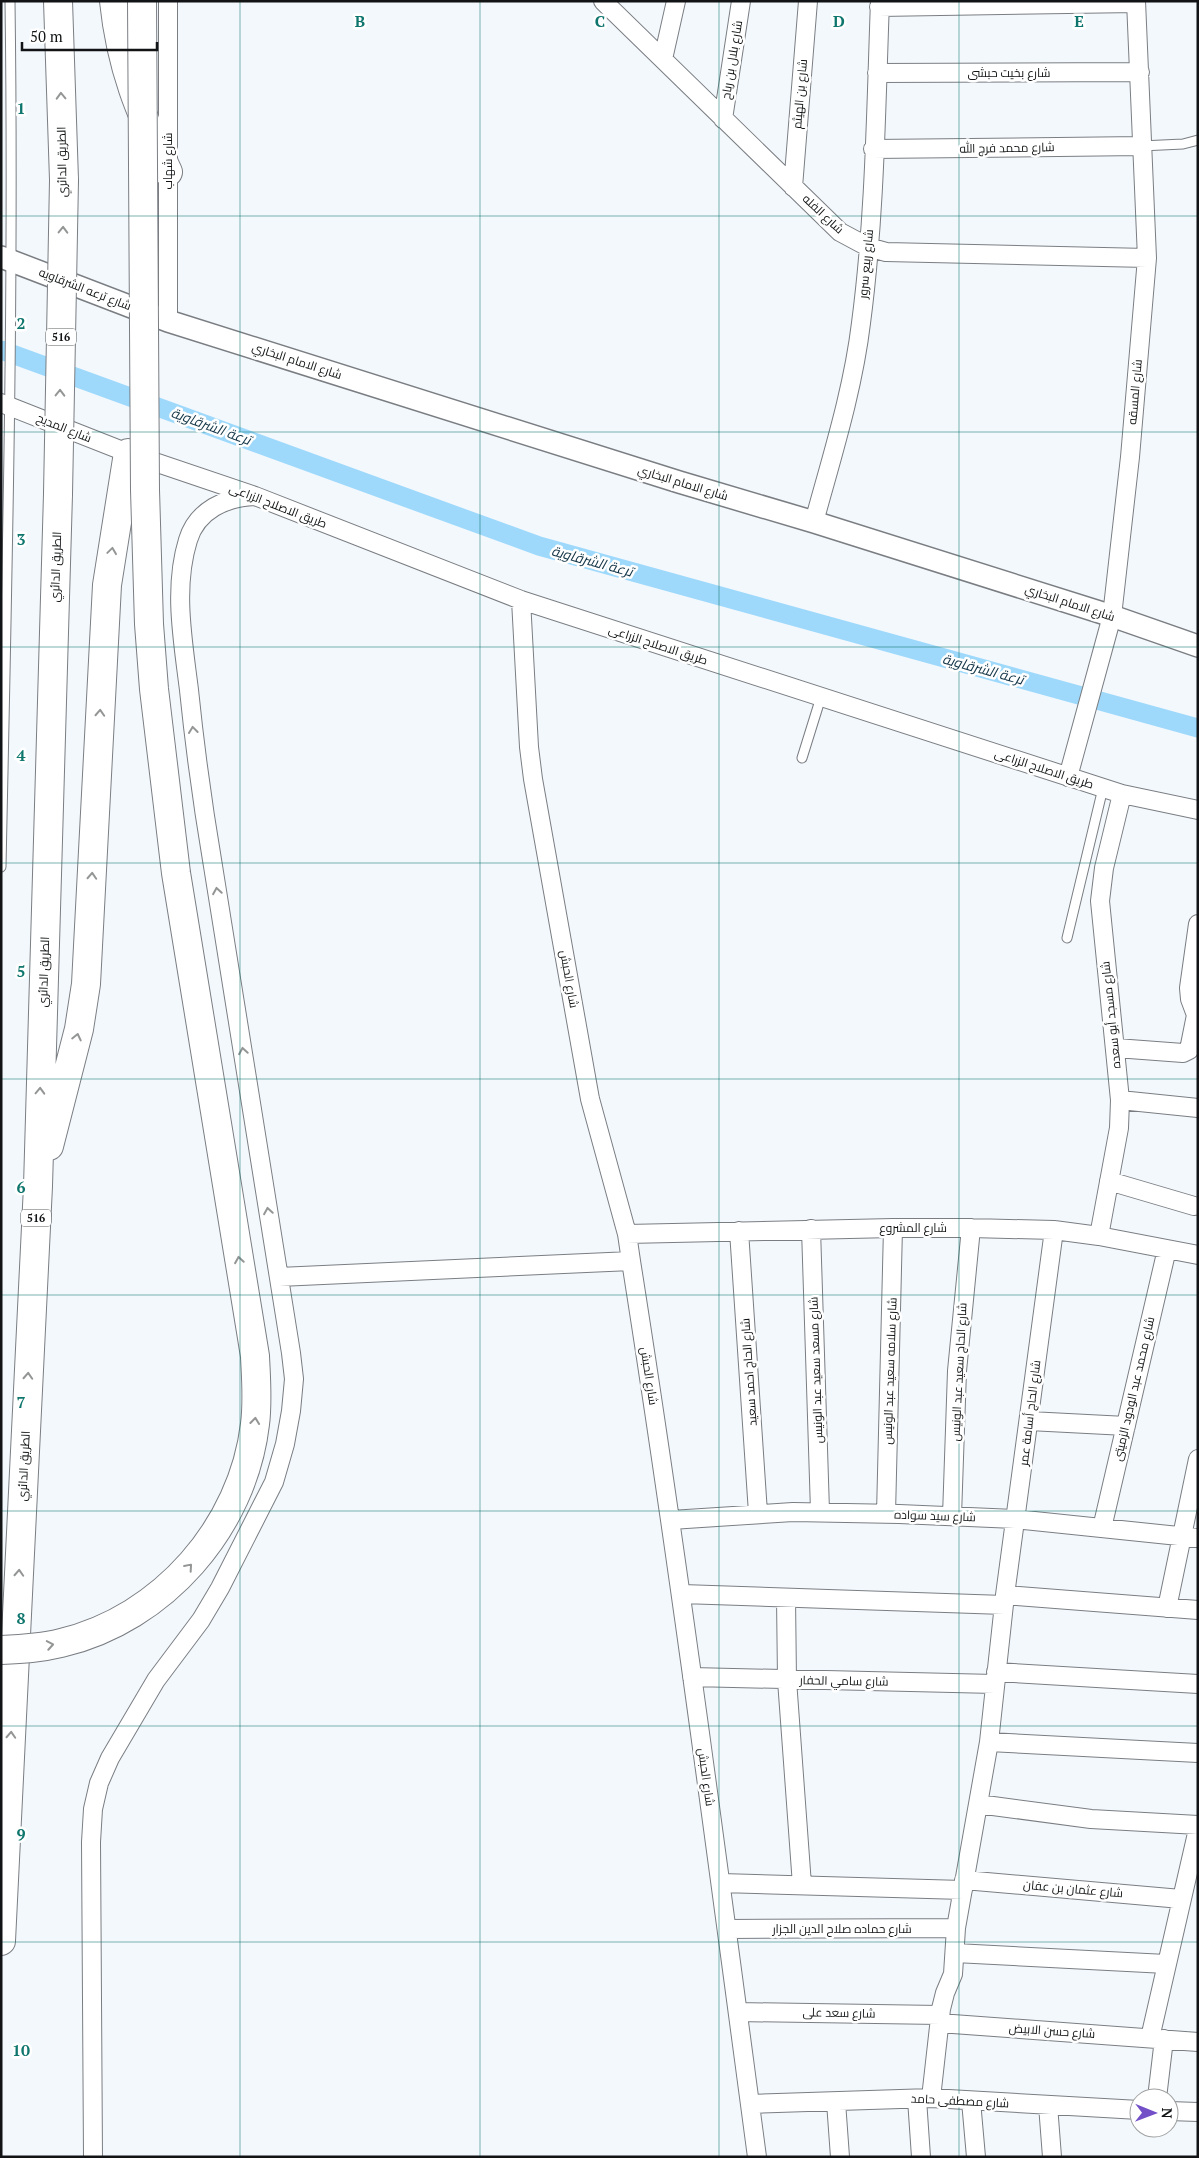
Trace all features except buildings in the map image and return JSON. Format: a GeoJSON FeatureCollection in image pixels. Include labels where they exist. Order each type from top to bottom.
{"type":"FeatureCollection","features":[{"type":"Feature","properties":{"kind":"highway","name":"الطريق الدائري"},"geometry":{"type":"LineString","coordinates":[[1,1941],[38,1186],[58,494],[64,180],[58,1]]}},
{"type":"Feature","properties":{"kind":"highway"},"geometry":{"type":"LineString","coordinates":[[114,1],[122,54],[129,82],[137,105],[168,172]]}},
{"type":"Feature","properties":{"kind":"highway"},"geometry":{"type":"LineString","coordinates":[[1,1650],[29,1649],[62,1643],[95,1632],[126,1617],[154,1598],[180,1576],[203,1550],[222,1522],[234,1498],[248,1458],[255,1424],[257,1390],[255,1356],[176,873],[154,689],[149,624],[145,490],[142,1]]}},
{"type":"Feature","properties":{"kind":"highway"},"geometry":{"type":"LineString","coordinates":[[38,1186],[67,1081],[79,1029],[86,984],[107,585],[128,453]]}},
{"type":"Feature","properties":{"kind":"street","name":"شارع شهاب"},"geometry":{"type":"LineString","coordinates":[[168,1],[168,321]]}},
{"type":"Feature","properties":{"kind":"street","name":"شارع الفله"},"geometry":{"type":"LineString","coordinates":[[603,1],[840,232],[868,247],[886,252],[904,253],[1146,258]]}},
{"type":"Feature","properties":{"kind":"street"},"geometry":{"type":"LineString","coordinates":[[663,59],[676,1]]}},
{"type":"Feature","properties":{"kind":"street","name":"شارع بلال بن رباح"},"geometry":{"type":"LineString","coordinates":[[724,119],[741,1]]}},
{"type":"Feature","properties":{"kind":"street","name":"شارع بن الهيثم"},"geometry":{"type":"LineString","coordinates":[[793,187],[808,1]]}},
{"type":"Feature","properties":{"kind":"street"},"geometry":{"type":"LineString","coordinates":[[880,4],[1136,2]]}},
{"type":"Feature","properties":{"kind":"street","name":"شارع المسقه"},"geometry":{"type":"LineString","coordinates":[[1068,777],[1112,616],[1130,457],[1146,258],[1136,2]]}},
{"type":"Feature","properties":{"kind":"street","name":"شارع ربيع سرور"},"geometry":{"type":"LineString","coordinates":[[814,522],[843,416],[859,333],[868,247],[880,4]]}},
{"type":"Feature","properties":{"kind":"street","name":"شارع بخيت حبشى"},"geometry":{"type":"LineString","coordinates":[[877,73],[1140,72]]}},
{"type":"Feature","properties":{"kind":"street","name":"شارع محمد فرج الله"},"geometry":{"type":"LineString","coordinates":[[873,149],[1141,146]]}},
{"type":"Feature","properties":{"kind":"street","name":"شارع ترعه الشرقاويه"},"geometry":{"type":"LineString","coordinates":[[1,257],[168,321]]}},
{"type":"Feature","properties":{"kind":"street","name":"شارع الامام البخاري"},"geometry":{"type":"LineString","coordinates":[[168,321],[1112,616],[1198,646]]}},
{"type":"Feature","properties":{"kind":"street","name":"شارع المديح"},"geometry":{"type":"LineString","coordinates":[[1,403],[128,453]]}},
{"type":"Feature","properties":{"kind":"street","name":"طريق الاصلاح الزراعى"},"geometry":{"type":"LineString","coordinates":[[128,453],[255,496],[521,600],[1102,788],[1198,810]]}},
{"type":"Feature","properties":{"kind":"street"},"geometry":{"type":"LineString","coordinates":[[93,2157],[91,1852],[93,1809],[99,1783],[110,1758],[156,1680],[195,1628],[220,1588],[274,1482],[285,1444],[294,1379],[199,780],[180,609],[185,551],[194,526],[214,506],[241,496],[255,496]]}},
{"type":"Feature","properties":{"kind":"street","name":"شارع الحبش"},"geometry":{"type":"LineString","coordinates":[[521,600],[529,747],[533,780],[590,1099],[627,1234],[672,1520],[757,2157]]}},
{"type":"Feature","properties":{"kind":"street","name":"شارع مسجد أبو سعده"},"geometry":{"type":"LineString","coordinates":[[1099,1236],[1119,1128],[1120,1100],[1116,1048],[1100,920],[1100,901],[1104,868],[1122,794]]}},
{"type":"Feature","properties":{"kind":"street"},"geometry":{"type":"LineString","coordinates":[[1116,1048],[1183,1053],[1189,1050],[1196,1015],[1190,999],[1189,988],[1198,924]]}},
{"type":"Feature","properties":{"kind":"street"},"geometry":{"type":"LineString","coordinates":[[1120,1100],[1198,1108]]}},
{"type":"Feature","properties":{"kind":"street"},"geometry":{"type":"LineString","coordinates":[[1110,1181],[1194,1206]]}},
{"type":"Feature","properties":{"kind":"street","name":"شارع المشروع"},"geometry":{"type":"LineString","coordinates":[[627,1234],[894,1228],[1054,1230],[1099,1236],[1198,1255]]}},
{"type":"Feature","properties":{"kind":"street","name":"شارع سلامه سعيد عبد الونيس"},"geometry":{"type":"LineString","coordinates":[[886,1514],[894,1228]]}},
{"type":"Feature","properties":{"kind":"street","name":"شارع الحاج سعيد عبد الونيس"},"geometry":{"type":"LineString","coordinates":[[952,1516],[957,1371],[971,1228]]}},
{"type":"Feature","properties":{"kind":"street","name":"شارع مسعد سعيد عبد الونيس"},"geometry":{"type":"LineString","coordinates":[[811,1229],[820,1512]]}},
{"type":"Feature","properties":{"kind":"street","name":"شارع الحاج أسامة عمر"},"geometry":{"type":"LineString","coordinates":[[920,2157],[924,2098],[945,1993],[953,1974],[956,1928],[989,1742],[1005,1600],[1054,1230]]}},
{"type":"Feature","properties":{"kind":"street","name":"شارع الحاج احمد سعيد"},"geometry":{"type":"LineString","coordinates":[[740,1231],[758,1513]]}},
{"type":"Feature","properties":{"kind":"street","name":"شارع محمد عبد الودود الزميتى"},"geometry":{"type":"LineString","coordinates":[[1102,1528],[1167,1249]]}},
{"type":"Feature","properties":{"kind":"street"},"geometry":{"type":"LineString","coordinates":[[279,1277],[631,1261]]}},
{"type":"Feature","properties":{"kind":"street"},"geometry":{"type":"LineString","coordinates":[[1029,1421],[1126,1426]]}},
{"type":"Feature","properties":{"kind":"street"},"geometry":{"type":"LineString","coordinates":[[1167,1608],[1190,1537],[1198,1459]]}},
{"type":"Feature","properties":{"kind":"street","name":"شارع سيد سواده"},"geometry":{"type":"LineString","coordinates":[[672,1520],[758,1513],[820,1512],[952,1516],[1016,1519],[1190,1537]]}},
{"type":"Feature","properties":{"kind":"street"},"geometry":{"type":"LineString","coordinates":[[682,1594],[786,1598],[1005,1600],[1198,1610]]}},
{"type":"Feature","properties":{"kind":"street"},"geometry":{"type":"LineString","coordinates":[[786,1598],[787,1680],[802,1885]]}},
{"type":"Feature","properties":{"kind":"street","name":"شارع سامي الحفار"},"geometry":{"type":"LineString","coordinates":[[692,1678],[787,1680],[996,1678],[1198,1684]]}},
{"type":"Feature","properties":{"kind":"street"},"geometry":{"type":"LineString","coordinates":[[989,1742],[1198,1753]]}},
{"type":"Feature","properties":{"kind":"street"},"geometry":{"type":"LineString","coordinates":[[978,1804],[1090,1819],[1198,1824]]}},
{"type":"Feature","properties":{"kind":"street"},"geometry":{"type":"LineString","coordinates":[[1157,2088],[1157,2039],[1166,1964],[1198,1829]]}},
{"type":"Feature","properties":{"kind":"street","name":"شارع عثمان بن عفان"},"geometry":{"type":"LineString","coordinates":[[721,1883],[963,1885],[1181,1899]]}},
{"type":"Feature","properties":{"kind":"street","name":"شارع حماده صلاح الدين الجزار"},"geometry":{"type":"LineString","coordinates":[[728,1929],[956,1928]]}},
{"type":"Feature","properties":{"kind":"street"},"geometry":{"type":"LineString","coordinates":[[955,1953],[1166,1964]]}},
{"type":"Feature","properties":{"kind":"street","name":"شارع سعد على"},"geometry":{"type":"LineString","coordinates":[[738,2012],[940,2019]]}},
{"type":"Feature","properties":{"kind":"street","name":"شارع حسن الابيض"},"geometry":{"type":"LineString","coordinates":[[940,2019],[1198,2042]]}},
{"type":"Feature","properties":{"kind":"street","name":"شارع مصطفى حامد"},"geometry":{"type":"LineString","coordinates":[[750,2104],[924,2098],[1129,2110]]}},
{"type":"Feature","properties":{"kind":"street"},"geometry":{"type":"LineString","coordinates":[[972,2101],[976,2157]]}},
{"type":"Feature","properties":{"kind":"street"},"geometry":{"type":"LineString","coordinates":[[836,2102],[840,2157]]}},
{"type":"Feature","properties":{"kind":"street"},"geometry":{"type":"LineString","coordinates":[[1048,2106],[1052,2157]]}},
{"type":"Feature","properties":{"kind":"street"},"geometry":{"type":"LineString","coordinates":[[1179,2111],[1198,2112]]}},
{"type":"Feature","properties":{"kind":"lane"},"geometry":{"type":"LineString","coordinates":[[1,867],[12,376],[10,1]]}},
{"type":"Feature","properties":{"kind":"lane"},"geometry":{"type":"LineString","coordinates":[[1141,146],[1183,144],[1198,140]]}},
{"type":"Feature","properties":{"kind":"lane"},"geometry":{"type":"LineString","coordinates":[[802,758],[821,697]]}},
{"type":"Feature","properties":{"kind":"lane"},"geometry":{"type":"LineString","coordinates":[[1067,938],[1102,788]]}},
{"type":"Feature","properties":{"kind":"waterway","name":"ترعة الشرقاوية"},"geometry":{"type":"LineString","coordinates":[[1,350],[539,546],[1198,728]]}}]}
